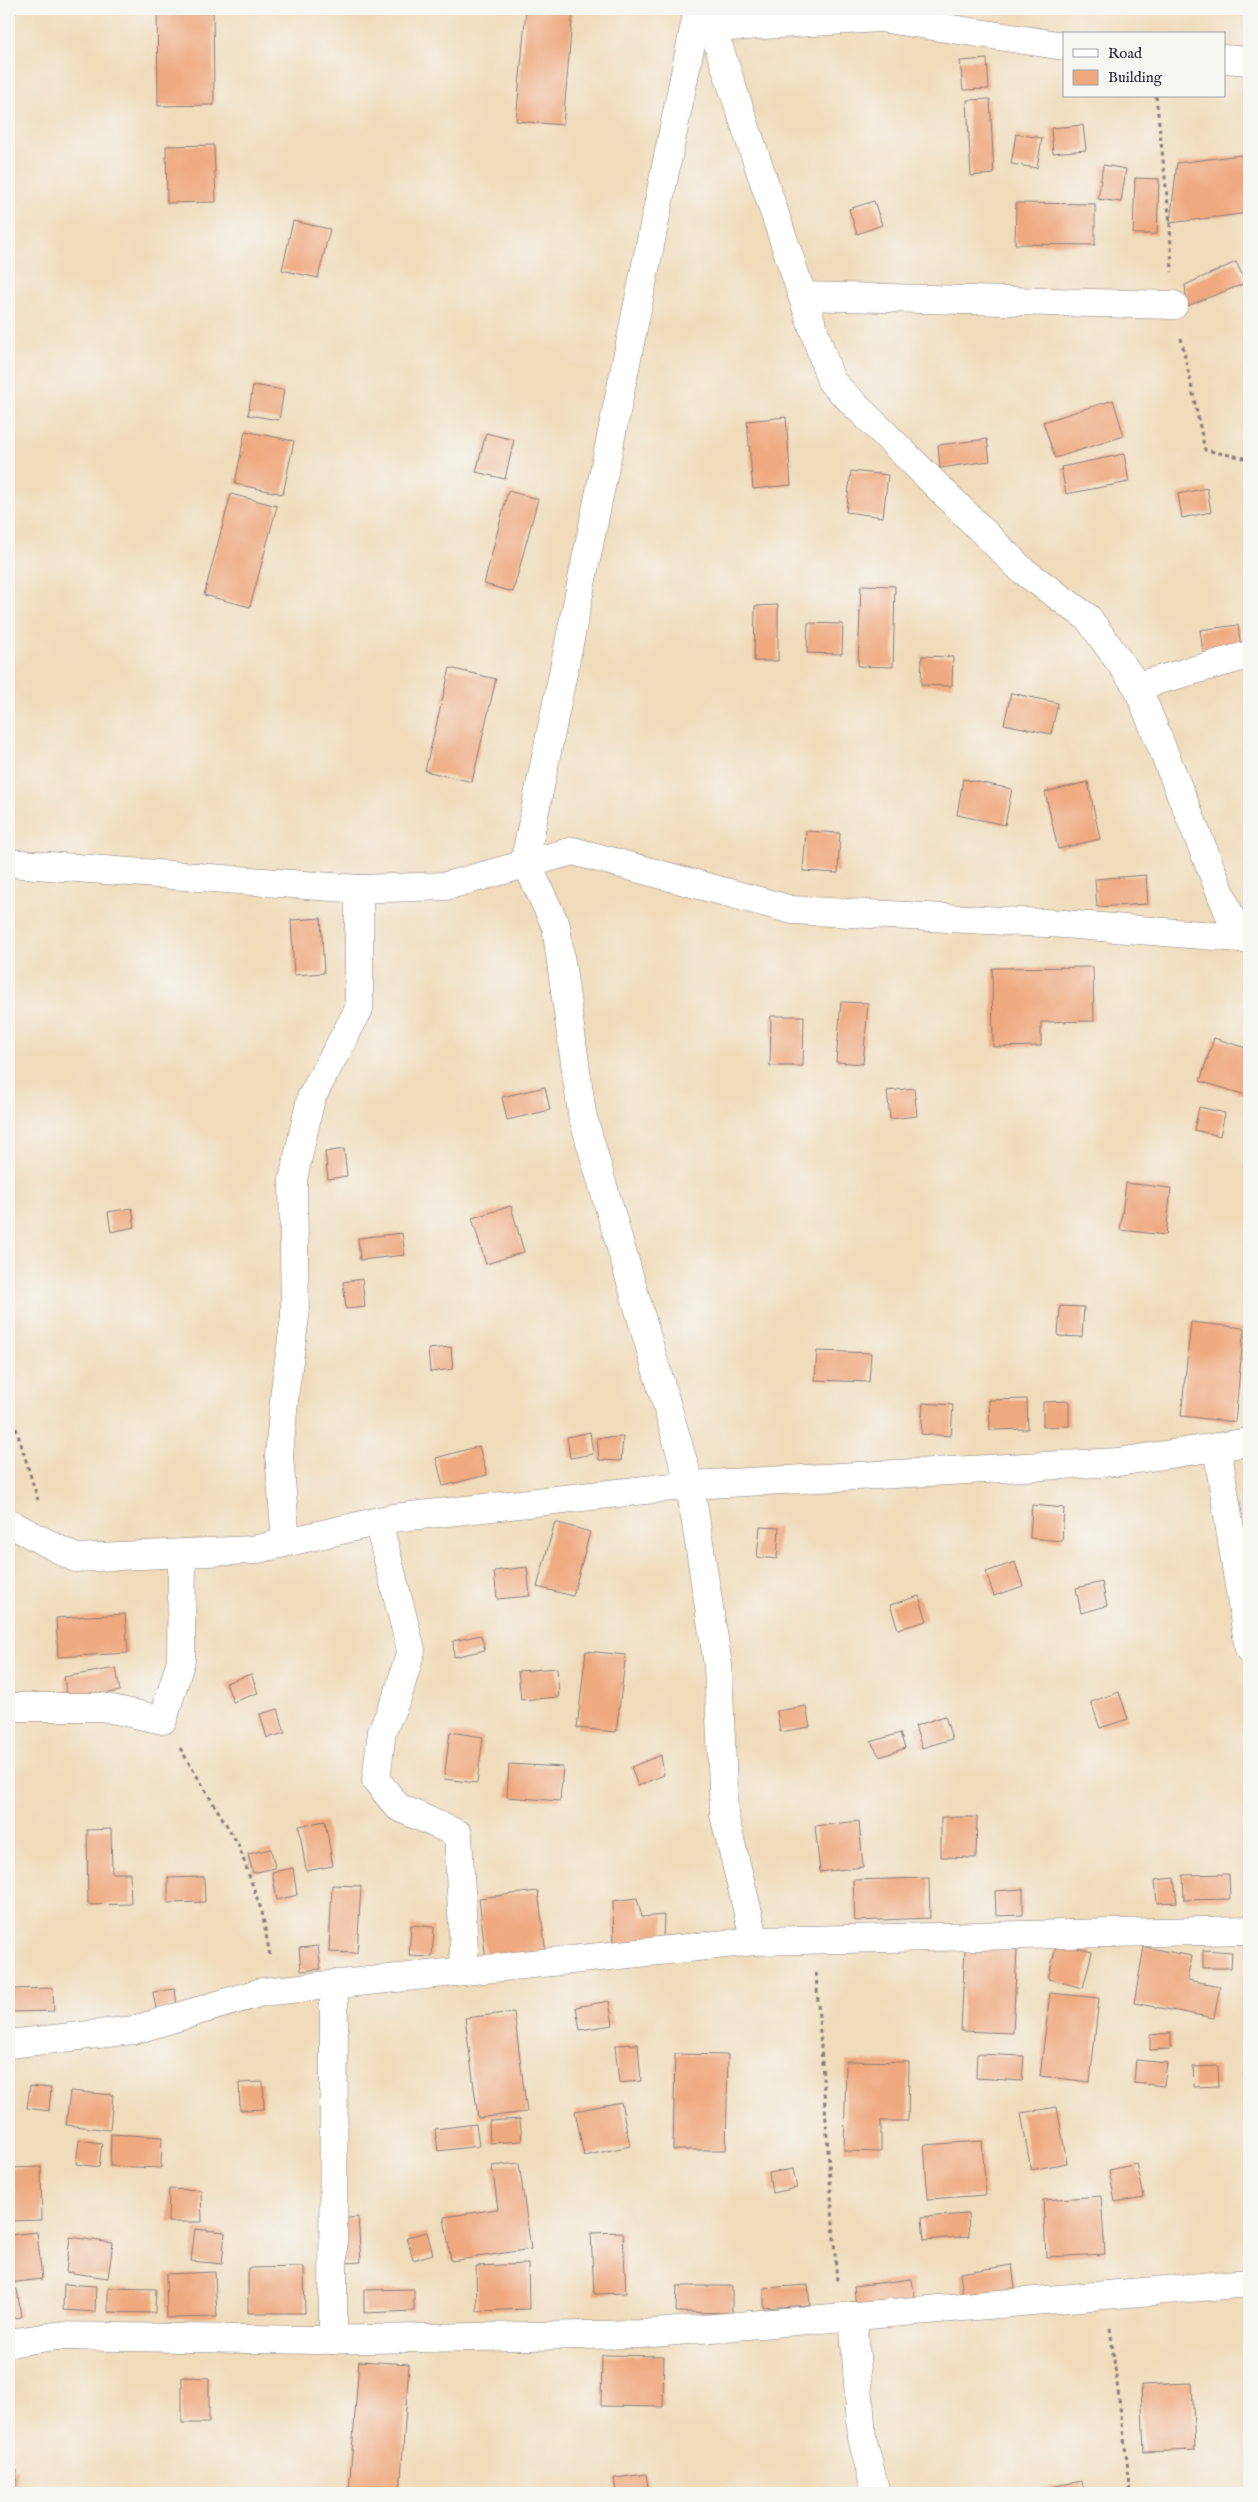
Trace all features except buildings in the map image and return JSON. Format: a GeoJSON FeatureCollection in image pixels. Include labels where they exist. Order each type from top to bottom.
{"type":"FeatureCollection","features":[{"type":"Feature","properties":{"kind":"street"},"geometry":{"type":"LineString","coordinates":[[706,15],[938,18],[1063,46]]}},
{"type":"Feature","properties":{"kind":"street"},"geometry":{"type":"LineString","coordinates":[[9,863],[359,890],[446,886],[573,851],[792,910],[1064,924],[1244,939],[1137,686],[1088,618],[1022,570],[831,381],[706,15]]}},
{"type":"Feature","properties":{"kind":"street"},"geometry":{"type":"LineString","coordinates":[[706,15],[525,860],[556,926],[582,1114],[690,1485],[718,1665],[724,1815],[755,1941]]}},
{"type":"Feature","properties":{"kind":"street"},"geometry":{"type":"LineString","coordinates":[[1226,59],[1249,61]]}},
{"type":"Feature","properties":{"kind":"street"},"geometry":{"type":"LineString","coordinates":[[802,296],[1174,305]]}},
{"type":"Feature","properties":{"kind":"street"},"geometry":{"type":"LineString","coordinates":[[1137,686],[1249,655]]}},
{"type":"Feature","properties":{"kind":"street"},"geometry":{"type":"LineString","coordinates":[[286,1542],[279,1455],[285,1390],[295,1317],[293,1180],[311,1098],[359,1008],[359,890]]}},
{"type":"Feature","properties":{"kind":"street"},"geometry":{"type":"LineString","coordinates":[[9,1523],[75,1558],[253,1550],[393,1518],[690,1485],[1118,1462],[1249,1442]]}},
{"type":"Feature","properties":{"kind":"street"},"geometry":{"type":"LineString","coordinates":[[1217,1447],[1249,1649]]}},
{"type":"Feature","properties":{"kind":"street"},"geometry":{"type":"LineString","coordinates":[[378,1521],[411,1650],[398,1696],[382,1731],[376,1780],[398,1808],[458,1834],[465,1970]]}},
{"type":"Feature","properties":{"kind":"street"},"geometry":{"type":"LineString","coordinates":[[9,1708],[102,1707],[163,1720],[181,1660],[182,1553]]}},
{"type":"Feature","properties":{"kind":"street"},"geometry":{"type":"LineString","coordinates":[[9,2044],[134,2030],[262,1992],[755,1941],[1249,1930]]}},
{"type":"Feature","properties":{"kind":"street"},"geometry":{"type":"LineString","coordinates":[[333,2340],[334,1984]]}},
{"type":"Feature","properties":{"kind":"street"},"geometry":{"type":"LineString","coordinates":[[9,2343],[55,2336],[333,2340],[641,2334],[1249,2283]]}},
{"type":"Feature","properties":{"kind":"street"},"geometry":{"type":"LineString","coordinates":[[846,2316],[862,2438],[876,2493]]}},
{"type":"Feature","properties":{"kind":"path"},"geometry":{"type":"LineString","coordinates":[[9,1405],[51,1544]]}},
{"type":"Feature","properties":{"kind":"path"},"geometry":{"type":"LineString","coordinates":[[163,1720],[238,1844],[262,1912],[279,1990]]}},
{"type":"Feature","properties":{"kind":"path"},"geometry":{"type":"LineString","coordinates":[[814,1940],[846,2316]]}},
{"type":"Feature","properties":{"kind":"path"},"geometry":{"type":"LineString","coordinates":[[1106,2295],[1131,2493]]}}]}
